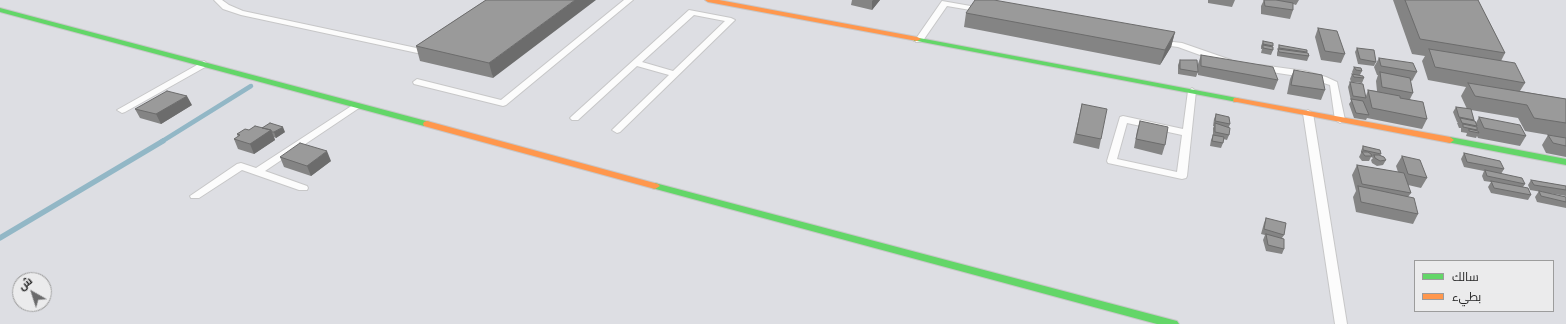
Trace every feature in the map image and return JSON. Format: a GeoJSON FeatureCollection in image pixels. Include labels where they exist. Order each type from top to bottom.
{"type":"FeatureCollection","features":[{"type":"Feature","properties":{"kind":"street"},"geometry":{"type":"LineString","coordinates":[[708,0],[1566,162]]}},
{"type":"Feature","properties":{"kind":"street"},"geometry":{"type":"LineString","coordinates":[[0,10],[1173,324]]}},
{"type":"Feature","properties":{"kind":"lane"},"geometry":{"type":"LineString","coordinates":[[218,0],[226,7],[241,13],[422,52],[435,43]]}},
{"type":"Feature","properties":{"kind":"lane"},"geometry":{"type":"LineString","coordinates":[[417,82],[503,103],[629,0]]}},
{"type":"Feature","properties":{"kind":"lane"},"geometry":{"type":"LineString","coordinates":[[710,16],[724,3]]}},
{"type":"Feature","properties":{"kind":"lane"},"geometry":{"type":"LineString","coordinates":[[919,40],[944,4],[991,12]]}},
{"type":"Feature","properties":{"kind":"lane"},"geometry":{"type":"LineString","coordinates":[[575,118],[692,12],[731,20],[617,130]]}},
{"type":"Feature","properties":{"kind":"lane"},"geometry":{"type":"LineString","coordinates":[[1148,40],[1179,45],[1236,64]]}},
{"type":"Feature","properties":{"kind":"lane"},"geometry":{"type":"LineString","coordinates":[[635,63],[675,74]]}},
{"type":"Feature","properties":{"kind":"lane"},"geometry":{"type":"LineString","coordinates":[[122,110],[204,64]]}},
{"type":"Feature","properties":{"kind":"lane"},"geometry":{"type":"LineString","coordinates":[[1251,66],[1305,74],[1334,84],[1340,120]]}},
{"type":"Feature","properties":{"kind":"lane"},"geometry":{"type":"LineString","coordinates":[[1187,133],[1123,119],[1112,161],[1182,176],[1192,91]]}},
{"type":"Feature","properties":{"kind":"lane"},"geometry":{"type":"LineString","coordinates":[[256,172],[356,106]]}},
{"type":"Feature","properties":{"kind":"lane"},"geometry":{"type":"LineString","coordinates":[[1308,114],[1341,324]]}},
{"type":"Feature","properties":{"kind":"lane"},"geometry":{"type":"LineString","coordinates":[[195,196],[241,166],[303,188]]}},
{"type":"Feature","properties":{"kind":"shaded area"},"geometry":{"type":"Polygon","coordinates":[[[0,0],[1566,0],[1566,324],[0,324],[0,0]]]}},
{"type":"Feature","properties":{"kind":"building"},"geometry":{"type":"Polygon","coordinates":[[[486,0],[575,0],[489,63],[416,46],[486,0]]]}},
{"type":"Feature","properties":{"kind":"building"},"geometry":{"type":"Polygon","coordinates":[[[975,0],[994,0],[1175,32],[1165,50],[966,13],[975,0]]]}},
{"type":"Feature","properties":{"kind":"building"},"geometry":{"type":"Polygon","coordinates":[[[1264,0],[1276,0],[1293,3],[1293,10],[1265,6],[1264,0]]]}},
{"type":"Feature","properties":{"kind":"building"},"geometry":{"type":"Polygon","coordinates":[[[1405,0],[1478,0],[1505,53],[1420,39],[1405,0]]]}},
{"type":"Feature","properties":{"kind":"building"},"geometry":{"type":"Polygon","coordinates":[[[1318,28],[1337,31],[1345,54],[1325,51],[1318,28]]]}},
{"type":"Feature","properties":{"kind":"building"},"geometry":{"type":"Polygon","coordinates":[[[1263,41],[1273,43],[1273,46],[1263,44],[1263,41]]]}},
{"type":"Feature","properties":{"kind":"building"},"geometry":{"type":"Polygon","coordinates":[[[1263,45],[1273,47],[1273,50],[1263,48],[1263,45]]]}},
{"type":"Feature","properties":{"kind":"building"},"geometry":{"type":"Polygon","coordinates":[[[1279,45],[1307,50],[1307,52],[1279,48],[1279,45]]]}},
{"type":"Feature","properties":{"kind":"building"},"geometry":{"type":"Polygon","coordinates":[[[1357,48],[1374,50],[1376,62],[1360,59],[1357,48]]]}},
{"type":"Feature","properties":{"kind":"building"},"geometry":{"type":"Polygon","coordinates":[[[1278,49],[1308,53],[1309,56],[1279,52],[1278,49]]]}},
{"type":"Feature","properties":{"kind":"building"},"geometry":{"type":"Polygon","coordinates":[[[1429,49],[1515,63],[1525,83],[1435,67],[1429,49]]]}},
{"type":"Feature","properties":{"kind":"building"},"geometry":{"type":"Polygon","coordinates":[[[1201,55],[1273,67],[1278,80],[1201,66],[1201,55]]]}},
{"type":"Feature","properties":{"kind":"building"},"geometry":{"type":"Polygon","coordinates":[[[1379,58],[1413,63],[1417,72],[1381,66],[1379,58]]]}},
{"type":"Feature","properties":{"kind":"building"},"geometry":{"type":"Polygon","coordinates":[[[1180,60],[1197,60],[1198,72],[1180,69],[1180,60]]]}},
{"type":"Feature","properties":{"kind":"building"},"geometry":{"type":"Polygon","coordinates":[[[1354,67],[1361,68],[1362,71],[1356,70],[1354,67]]]}},
{"type":"Feature","properties":{"kind":"building"},"geometry":{"type":"Polygon","coordinates":[[[1294,70],[1322,75],[1325,90],[1291,85],[1294,70]]]}},
{"type":"Feature","properties":{"kind":"building"},"geometry":{"type":"Polygon","coordinates":[[[1380,72],[1410,78],[1413,93],[1382,87],[1380,72]]]}},
{"type":"Feature","properties":{"kind":"building"},"geometry":{"type":"Polygon","coordinates":[[[1352,74],[1363,76],[1364,78],[1354,77],[1352,74]]]}},
{"type":"Feature","properties":{"kind":"building"},"geometry":{"type":"Polygon","coordinates":[[[1350,82],[1363,84],[1366,98],[1353,96],[1350,82]]]}},
{"type":"Feature","properties":{"kind":"building"},"geometry":{"type":"Polygon","coordinates":[[[1468,83],[1566,99],[1566,123],[1534,118],[1527,105],[1475,96],[1468,83]]]}},
{"type":"Feature","properties":{"kind":"building"},"geometry":{"type":"Polygon","coordinates":[[[1368,90],[1423,102],[1427,119],[1372,108],[1368,90]]]}},
{"type":"Feature","properties":{"kind":"building"},"geometry":{"type":"Polygon","coordinates":[[[167,91],[187,96],[156,114],[135,109],[167,91]]]}},
{"type":"Feature","properties":{"kind":"building"},"geometry":{"type":"Polygon","coordinates":[[[1351,99],[1363,101],[1369,115],[1356,113],[1351,99]]]}},
{"type":"Feature","properties":{"kind":"building"},"geometry":{"type":"Polygon","coordinates":[[[1082,104],[1107,109],[1101,139],[1076,134],[1082,104]]]}},
{"type":"Feature","properties":{"kind":"building"},"geometry":{"type":"Polygon","coordinates":[[[1456,107],[1471,109],[1474,120],[1459,117],[1456,107]]]}},
{"type":"Feature","properties":{"kind":"building"},"geometry":{"type":"Polygon","coordinates":[[[1216,114],[1229,117],[1230,124],[1215,121],[1216,114]]]}},
{"type":"Feature","properties":{"kind":"building"},"geometry":{"type":"Polygon","coordinates":[[[1479,117],[1520,125],[1526,136],[1484,128],[1479,117]]]}},
{"type":"Feature","properties":{"kind":"building"},"geometry":{"type":"Polygon","coordinates":[[[1460,118],[1475,121],[1477,126],[1462,123],[1460,118]]]}},
{"type":"Feature","properties":{"kind":"building"},"geometry":{"type":"Polygon","coordinates":[[[1140,121],[1168,127],[1165,145],[1136,139],[1140,121]]]}},
{"type":"Feature","properties":{"kind":"building"},"geometry":{"type":"Polygon","coordinates":[[[270,123],[283,127],[274,132],[262,128],[270,123]]]}},
{"type":"Feature","properties":{"kind":"building"},"geometry":{"type":"Polygon","coordinates":[[[1215,123],[1230,128],[1229,135],[1215,132],[1215,123]]]}},
{"type":"Feature","properties":{"kind":"building"},"geometry":{"type":"Polygon","coordinates":[[[1463,124],[1477,127],[1477,130],[1463,127],[1463,124]]]}},
{"type":"Feature","properties":{"kind":"building"},"geometry":{"type":"Polygon","coordinates":[[[255,126],[271,130],[250,144],[234,139],[240,135],[237,134],[245,129],[249,130],[255,126]]]}},
{"type":"Feature","properties":{"kind":"building"},"geometry":{"type":"Polygon","coordinates":[[[1469,129],[1478,131],[1479,133],[1469,131],[1469,129]]]}},
{"type":"Feature","properties":{"kind":"building"},"geometry":{"type":"Polygon","coordinates":[[[1213,135],[1224,137],[1223,143],[1212,141],[1213,135]]]}},
{"type":"Feature","properties":{"kind":"building"},"geometry":{"type":"Polygon","coordinates":[[[1548,135],[1566,138],[1566,146],[1553,143],[1548,135]]]}},
{"type":"Feature","properties":{"kind":"building"},"geometry":{"type":"Polygon","coordinates":[[[300,143],[327,151],[307,166],[280,157],[300,143]]]}},
{"type":"Feature","properties":{"kind":"building"},"geometry":{"type":"Polygon","coordinates":[[[1363,146],[1380,150],[1381,154],[1363,150],[1363,146]]]}},
{"type":"Feature","properties":{"kind":"building"},"geometry":{"type":"Polygon","coordinates":[[[1362,152],[1368,152],[1372,156],[1365,156],[1362,152]]]}},
{"type":"Feature","properties":{"kind":"building"},"geometry":{"type":"Polygon","coordinates":[[[1464,153],[1500,161],[1504,169],[1467,162],[1464,153]]]}},
{"type":"Feature","properties":{"kind":"building"},"geometry":{"type":"Polygon","coordinates":[[[1374,155],[1384,157],[1386,160],[1380,161],[1375,158],[1374,155]]]}},
{"type":"Feature","properties":{"kind":"building"},"geometry":{"type":"Polygon","coordinates":[[[1402,156],[1420,160],[1427,178],[1408,174],[1402,156]]]}},
{"type":"Feature","properties":{"kind":"building"},"geometry":{"type":"Polygon","coordinates":[[[1357,165],[1404,173],[1411,193],[1362,184],[1357,165]]]}},
{"type":"Feature","properties":{"kind":"building"},"geometry":{"type":"Polygon","coordinates":[[[1485,170],[1522,178],[1525,184],[1487,176],[1485,170]]]}},
{"type":"Feature","properties":{"kind":"building"},"geometry":{"type":"Polygon","coordinates":[[[1531,180],[1566,186],[1566,190],[1534,185],[1531,180]]]}},
{"type":"Feature","properties":{"kind":"building"},"geometry":{"type":"Polygon","coordinates":[[[1491,181],[1528,188],[1531,195],[1494,188],[1491,181]]]}},
{"type":"Feature","properties":{"kind":"building"},"geometry":{"type":"Polygon","coordinates":[[[1358,186],[1414,198],[1418,214],[1361,202],[1358,186]]]}},
{"type":"Feature","properties":{"kind":"building"},"geometry":{"type":"Polygon","coordinates":[[[1539,191],[1566,197],[1566,202],[1541,196],[1539,191]]]}},
{"type":"Feature","properties":{"kind":"building"},"geometry":{"type":"Polygon","coordinates":[[[1266,218],[1286,223],[1284,235],[1264,229],[1266,218]]]}},
{"type":"Feature","properties":{"kind":"building"},"geometry":{"type":"Polygon","coordinates":[[[1266,234],[1284,239],[1284,249],[1268,245],[1266,234]]]}},
{"type":"Feature","properties":{"kind":"waterway"},"geometry":{"type":"LineString","coordinates":[[161,142],[251,86]]}},
{"type":"Feature","properties":{"kind":"waterway"},"geometry":{"type":"LineString","coordinates":[[0,238],[163,141]]}},
{"type":"Feature","properties":{"kind":"traffic: fast"},"geometry":{"type":"LineString","coordinates":[[0,10],[427,124]]}},
{"type":"Feature","properties":{"kind":"traffic: fast"},"geometry":{"type":"LineString","coordinates":[[917,39],[1237,100]]}},
{"type":"Feature","properties":{"kind":"traffic: fast"},"geometry":{"type":"LineString","coordinates":[[1450,140],[1566,162]]}},
{"type":"Feature","properties":{"kind":"traffic: fast"},"geometry":{"type":"LineString","coordinates":[[655,186],[1173,324]]}},
{"type":"Feature","properties":{"kind":"traffic: slow"},"geometry":{"type":"LineString","coordinates":[[708,0],[917,39]]}},
{"type":"Feature","properties":{"kind":"traffic: slow"},"geometry":{"type":"LineString","coordinates":[[1237,100],[1450,140]]}},
{"type":"Feature","properties":{"kind":"traffic: slow"},"geometry":{"type":"LineString","coordinates":[[427,124],[655,186]]}}]}
